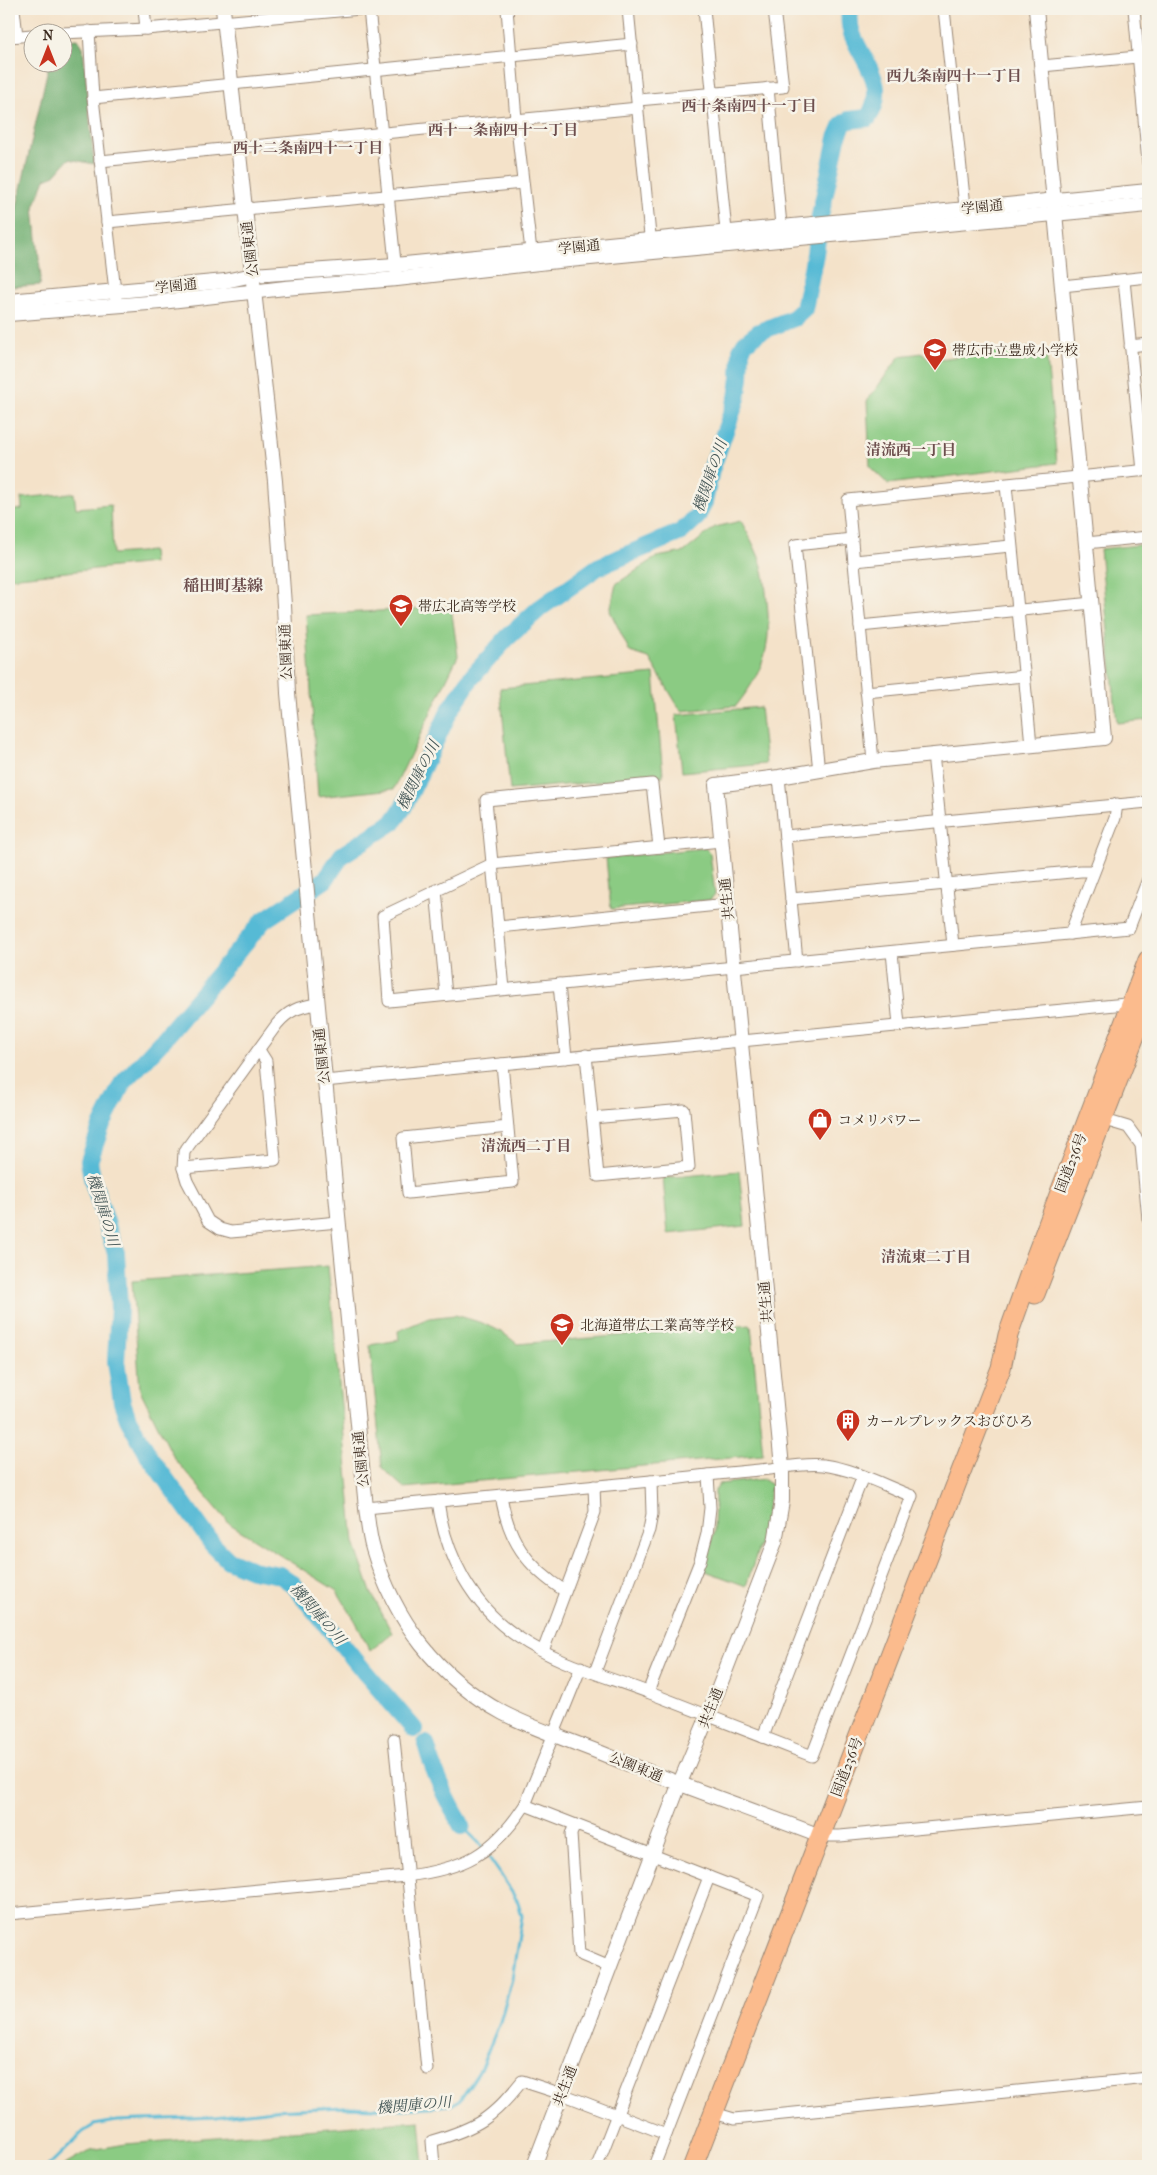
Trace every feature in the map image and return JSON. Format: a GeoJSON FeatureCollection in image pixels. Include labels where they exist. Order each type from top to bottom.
{"type":"FeatureCollection","features":[{"type":"Feature","properties":{"kind":"highway","name":"国道236号"},"geometry":{"type":"LineString","coordinates":[[693,2166],[1001,1368],[1008,1335],[1026,1282],[1144,1002],[1148,960]]}},
{"type":"Feature","properties":{"kind":"street"},"geometry":{"type":"LineString","coordinates":[[13,37],[14,9]]}},
{"type":"Feature","properties":{"kind":"street"},"geometry":{"type":"LineString","coordinates":[[144,9],[146,29]]}},
{"type":"Feature","properties":{"kind":"street"},"geometry":{"type":"LineString","coordinates":[[72,32],[146,29],[224,15],[360,9]]}},
{"type":"Feature","properties":{"kind":"street"},"geometry":{"type":"LineString","coordinates":[[369,9],[396,279]]}},
{"type":"Feature","properties":{"kind":"street"},"geometry":{"type":"LineString","coordinates":[[507,9],[516,119],[532,258]]}},
{"type":"Feature","properties":{"kind":"street"},"geometry":{"type":"LineString","coordinates":[[628,9],[651,246]]}},
{"type":"Feature","properties":{"kind":"street"},"geometry":{"type":"LineString","coordinates":[[704,9],[727,239]]}},
{"type":"Feature","properties":{"kind":"street"},"geometry":{"type":"LineString","coordinates":[[100,161],[516,119],[712,93],[783,86],[774,9]]}},
{"type":"Feature","properties":{"kind":"street"},"geometry":{"type":"LineString","coordinates":[[944,9],[966,224]]}},
{"type":"Feature","properties":{"kind":"street"},"geometry":{"type":"LineString","coordinates":[[860,626],[1092,603],[1036,9]]}},
{"type":"Feature","properties":{"kind":"street"},"geometry":{"type":"LineString","coordinates":[[1134,9],[1143,57],[1148,163]]}},
{"type":"Feature","properties":{"kind":"street","name":"公園東通"},"geometry":{"type":"LineString","coordinates":[[224,15],[237,148],[253,274],[275,480],[288,693],[316,1004],[366,1508],[372,1547],[393,1602],[424,1650],[445,1672],[475,1696],[504,1713],[553,1734],[679,1785],[820,1836]]}},
{"type":"Feature","properties":{"kind":"street"},"geometry":{"type":"LineString","coordinates":[[89,31],[93,98],[117,306]]}},
{"type":"Feature","properties":{"kind":"street"},"geometry":{"type":"LineString","coordinates":[[93,98],[632,44]]}},
{"type":"Feature","properties":{"kind":"street"},"geometry":{"type":"LineString","coordinates":[[1042,66],[1143,57]]}},
{"type":"Feature","properties":{"kind":"street"},"geometry":{"type":"LineString","coordinates":[[768,88],[782,233]]}},
{"type":"Feature","properties":{"kind":"street"},"geometry":{"type":"LineString","coordinates":[[107,222],[523,183]]}},
{"type":"Feature","properties":{"kind":"street","name":"学園通"},"geometry":{"type":"LineString","coordinates":[[9,301],[226,281],[253,274],[532,258],[835,228],[965,209],[1148,191]]}},
{"type":"Feature","properties":{"kind":"street","name":"学園通"},"geometry":{"type":"LineString","coordinates":[[835,228],[966,224],[1055,213],[1148,205]]}},
{"type":"Feature","properties":{"kind":"street","name":"学園通"},"geometry":{"type":"LineString","coordinates":[[9,314],[117,306],[254,291],[396,279],[532,258]]}},
{"type":"Feature","properties":{"kind":"street"},"geometry":{"type":"LineString","coordinates":[[1062,286],[1148,277]]}},
{"type":"Feature","properties":{"kind":"street"},"geometry":{"type":"LineString","coordinates":[[873,761],[848,500],[1146,471],[1143,408],[1130,346],[1124,280]]}},
{"type":"Feature","properties":{"kind":"street"},"geometry":{"type":"LineString","coordinates":[[1130,346],[1148,344]]}},
{"type":"Feature","properties":{"kind":"street"},"geometry":{"type":"LineString","coordinates":[[1006,486],[1031,744]]}},
{"type":"Feature","properties":{"kind":"street"},"geometry":{"type":"LineString","coordinates":[[1086,543],[1148,537]]}},
{"type":"Feature","properties":{"kind":"street"},"geometry":{"type":"LineString","coordinates":[[819,771],[795,545],[852,539]]}},
{"type":"Feature","properties":{"kind":"street"},"geometry":{"type":"LineString","coordinates":[[854,561],[1011,546]]}},
{"type":"Feature","properties":{"kind":"street","name":"共生通"},"geometry":{"type":"LineString","coordinates":[[534,2166],[654,1856],[679,1785],[708,1716],[775,1542],[782,1501],[782,1468],[716,785],[780,778],[873,761],[1104,738],[1092,603]]}},
{"type":"Feature","properties":{"kind":"street"},"geometry":{"type":"LineString","coordinates":[[866,692],[1024,676]]}},
{"type":"Feature","properties":{"kind":"street"},"geometry":{"type":"LineString","coordinates":[[933,754],[953,945]]}},
{"type":"Feature","properties":{"kind":"street"},"geometry":{"type":"LineString","coordinates":[[780,778],[796,960]]}},
{"type":"Feature","properties":{"kind":"street"},"geometry":{"type":"LineString","coordinates":[[504,989],[486,800],[652,784],[659,847]]}},
{"type":"Feature","properties":{"kind":"street"},"geometry":{"type":"LineString","coordinates":[[785,836],[1148,802]]}},
{"type":"Feature","properties":{"kind":"street"},"geometry":{"type":"LineString","coordinates":[[1070,934],[1092,871],[1115,818],[1117,804]]}},
{"type":"Feature","properties":{"kind":"street"},"geometry":{"type":"LineString","coordinates":[[722,841],[492,864],[436,890],[383,916],[389,1001],[1129,928],[1148,879]]}},
{"type":"Feature","properties":{"kind":"street"},"geometry":{"type":"LineString","coordinates":[[791,899],[1081,870],[1092,871]]}},
{"type":"Feature","properties":{"kind":"street"},"geometry":{"type":"LineString","coordinates":[[436,890],[446,995]]}},
{"type":"Feature","properties":{"kind":"street"},"geometry":{"type":"LineString","coordinates":[[498,927],[728,904]]}},
{"type":"Feature","properties":{"kind":"street"},"geometry":{"type":"LineString","coordinates":[[892,952],[899,1025]]}},
{"type":"Feature","properties":{"kind":"street"},"geometry":{"type":"LineString","coordinates":[[559,984],[566,1058]]}},
{"type":"Feature","properties":{"kind":"street"},"geometry":{"type":"LineString","coordinates":[[324,1082],[1144,1002]]}},
{"type":"Feature","properties":{"kind":"street"},"geometry":{"type":"LineString","coordinates":[[316,1004],[298,1008],[287,1013],[184,1152],[183,1168],[186,1180],[208,1221],[220,1229],[231,1232],[338,1222]]}},
{"type":"Feature","properties":{"kind":"street"},"geometry":{"type":"LineString","coordinates":[[183,1168],[275,1160],[266,1061],[259,1050]]}},
{"type":"Feature","properties":{"kind":"street"},"geometry":{"type":"LineString","coordinates":[[586,1056],[592,1118],[598,1176],[689,1167],[684,1110],[592,1118]]}},
{"type":"Feature","properties":{"kind":"street"},"geometry":{"type":"LineString","coordinates":[[502,1064],[514,1182],[408,1193],[403,1138],[508,1127]]}},
{"type":"Feature","properties":{"kind":"street"},"geometry":{"type":"LineString","coordinates":[[1096,1117],[1128,1128],[1141,1144],[1148,1219]]}},
{"type":"Feature","properties":{"kind":"street"},"geometry":{"type":"LineString","coordinates":[[366,1508],[438,1501],[594,1486],[651,1481],[708,1475],[820,1465],[839,1468],[863,1476],[912,1496],[812,1756],[581,1667],[542,1651],[518,1637],[495,1617],[466,1582],[452,1556],[441,1527],[438,1501]]}},
{"type":"Feature","properties":{"kind":"street"},"geometry":{"type":"LineString","coordinates":[[648,1692],[700,1562],[708,1534],[710,1508],[708,1475]]}},
{"type":"Feature","properties":{"kind":"street"},"geometry":{"type":"LineString","coordinates":[[763,1737],[863,1476]]}},
{"type":"Feature","properties":{"kind":"street"},"geometry":{"type":"LineString","coordinates":[[595,1672],[649,1530],[652,1514],[651,1481]]}},
{"type":"Feature","properties":{"kind":"street"},"geometry":{"type":"LineString","coordinates":[[542,1651],[595,1512],[594,1486]]}},
{"type":"Feature","properties":{"kind":"street"},"geometry":{"type":"LineString","coordinates":[[501,1495],[508,1530],[517,1545],[528,1561],[547,1580],[565,1591]]}},
{"type":"Feature","properties":{"kind":"street"},"geometry":{"type":"LineString","coordinates":[[9,1914],[406,1876],[440,1872],[467,1862],[484,1852],[499,1838],[513,1824],[525,1805],[581,1667]]}},
{"type":"Feature","properties":{"kind":"street"},"geometry":{"type":"LineString","coordinates":[[394,1739],[406,1876],[427,2069]]}},
{"type":"Feature","properties":{"kind":"street"},"geometry":{"type":"LineString","coordinates":[[525,1805],[758,1896],[654,2166]]}},
{"type":"Feature","properties":{"kind":"street"},"geometry":{"type":"LineString","coordinates":[[820,1836],[840,1836],[1148,1807]]}},
{"type":"Feature","properties":{"kind":"street"},"geometry":{"type":"LineString","coordinates":[[575,1825],[571,1834],[579,1954],[610,1967]]}},
{"type":"Feature","properties":{"kind":"street"},"geometry":{"type":"LineString","coordinates":[[597,2166],[709,1877]]}},
{"type":"Feature","properties":{"kind":"street"},"geometry":{"type":"LineString","coordinates":[[714,2113],[734,2119],[1148,2078]]}},
{"type":"Feature","properties":{"kind":"street"},"geometry":{"type":"LineString","coordinates":[[434,2166],[432,2141],[458,2133],[486,2120],[504,2105],[522,2081],[562,2094],[666,2134]]}},
{"type":"Feature","properties":{"kind":"green space"},"geometry":{"type":"Polygon","coordinates":[[[72,39],[78,39],[83,47],[94,164],[69,159],[55,175],[45,179],[34,207],[40,285],[9,287],[9,242],[47,72],[72,72],[72,39]]]}},
{"type":"Feature","properties":{"kind":"green space"},"geometry":{"type":"Polygon","coordinates":[[[1035,347],[1047,359],[1057,463],[888,484],[870,467],[867,401],[900,356],[923,353],[930,360],[1035,347]]]}},
{"type":"Feature","properties":{"kind":"green space"},"geometry":{"type":"Polygon","coordinates":[[[74,493],[76,508],[111,505],[113,554],[152,551],[153,563],[9,578],[9,511],[22,509],[21,498],[74,493]]]}},
{"type":"Feature","properties":{"kind":"green space"},"geometry":{"type":"Polygon","coordinates":[[[741,521],[756,551],[764,573],[768,610],[768,639],[761,666],[747,692],[736,706],[681,711],[649,658],[630,652],[610,611],[616,584],[657,557],[684,552],[715,527],[741,521]]]}},
{"type":"Feature","properties":{"kind":"green space"},"geometry":{"type":"Polygon","coordinates":[[[1148,544],[1148,720],[1117,723],[1100,549],[1148,544]]]}},
{"type":"Feature","properties":{"kind":"green space"},"geometry":{"type":"Polygon","coordinates":[[[451,607],[458,656],[394,789],[318,797],[306,615],[451,607]]]}},
{"type":"Feature","properties":{"kind":"green space"},"geometry":{"type":"Polygon","coordinates":[[[654,674],[663,776],[510,790],[500,688],[654,674]]]}},
{"type":"Feature","properties":{"kind":"green space"},"geometry":{"type":"Polygon","coordinates":[[[760,707],[766,764],[682,772],[676,715],[760,707]]]}},
{"type":"Feature","properties":{"kind":"green space"},"geometry":{"type":"Polygon","coordinates":[[[705,848],[710,853],[715,894],[710,900],[611,909],[606,858],[705,848]]]}},
{"type":"Feature","properties":{"kind":"green space"},"geometry":{"type":"Polygon","coordinates":[[[739,1171],[745,1226],[668,1234],[663,1178],[739,1171]]]}},
{"type":"Feature","properties":{"kind":"green space"},"geometry":{"type":"Polygon","coordinates":[[[328,1266],[354,1543],[371,1592],[392,1633],[370,1651],[356,1622],[337,1591],[230,1524],[174,1458],[140,1390],[132,1281],[328,1266]]]}},
{"type":"Feature","properties":{"kind":"green space"},"geometry":{"type":"Polygon","coordinates":[[[455,1315],[495,1329],[517,1344],[751,1325],[763,1455],[404,1488],[382,1468],[370,1345],[399,1340],[398,1331],[429,1318],[455,1315]]]}},
{"type":"Feature","properties":{"kind":"green space"},"geometry":{"type":"Polygon","coordinates":[[[764,1479],[771,1485],[764,1532],[746,1586],[703,1570],[714,1532],[715,1490],[719,1484],[764,1479]]]}},
{"type":"Feature","properties":{"kind":"green space"},"geometry":{"type":"Polygon","coordinates":[[[420,2121],[424,2166],[63,2166],[91,2150],[126,2144],[420,2121]]]}},
{"type":"Feature","properties":{"kind":"waterway","name":"機関庫の川"},"geometry":{"type":"LineString","coordinates":[[414,1729],[293,1584],[280,1575],[252,1570],[228,1560],[213,1545],[149,1456],[128,1419],[122,1402],[116,1361],[119,1308],[116,1253],[93,1182],[89,1161],[101,1127],[122,1084],[162,1041],[264,920],[325,880],[342,855],[393,822],[403,808],[450,710],[471,678],[507,638],[540,608],[598,567],[681,532],[697,517],[704,502],[711,470],[737,398],[741,350],[745,343],[759,332],[794,318],[804,309],[815,254],[820,216],[837,138],[843,124],[849,120],[868,118],[874,106],[875,85],[852,33],[850,9]]}},
{"type":"Feature","properties":{"kind":"waterway","name":"機関庫の川"},"geometry":{"type":"LineString","coordinates":[[426,1744],[441,1786],[462,1826]]}},
{"type":"Feature","properties":{"kind":"waterway","name":"機関庫の川"},"geometry":{"type":"LineString","coordinates":[[48,2166],[83,2132],[94,2125],[117,2121],[215,2117],[273,2110],[345,2107],[406,2109],[451,2105],[460,2100],[480,2070],[500,2022],[512,1979],[522,1916],[518,1902],[499,1872],[479,1843],[462,1826]]}},
{"type":"Feature","properties":{"kind":"place","name":"帯広市立豊成小学校"},"geometry":{"type":"Point","coordinates":[935,371]}},
{"type":"Feature","properties":{"kind":"place","name":"帯広北高等学校"},"geometry":{"type":"Point","coordinates":[401,627]}},
{"type":"Feature","properties":{"kind":"place","name":"コメリパワー"},"geometry":{"type":"Point","coordinates":[820,1141]}},
{"type":"Feature","properties":{"kind":"place","name":"北海道帯広工業高等学校"},"geometry":{"type":"Point","coordinates":[562,1346]}},
{"type":"Feature","properties":{"kind":"place","name":"カールプレックスおびひろ"},"geometry":{"type":"Point","coordinates":[848,1442]}},
{"type":"Feature","properties":{"kind":"district","name":"西九条南四十一丁目"},"geometry":{"type":"Point","coordinates":[954,76]}},
{"type":"Feature","properties":{"kind":"district","name":"西十条南四十一丁目"},"geometry":{"type":"Point","coordinates":[749,106]}},
{"type":"Feature","properties":{"kind":"district","name":"西十一条南四十一丁目"},"geometry":{"type":"Point","coordinates":[503,130]}},
{"type":"Feature","properties":{"kind":"district","name":"西十二条南四十一丁目"},"geometry":{"type":"Point","coordinates":[308,148]}},
{"type":"Feature","properties":{"kind":"district","name":"清流西一丁目"},"geometry":{"type":"Point","coordinates":[911,450]}},
{"type":"Feature","properties":{"kind":"district","name":"稲田町基線"},"geometry":{"type":"Point","coordinates":[223,585]}},
{"type":"Feature","properties":{"kind":"district","name":"清流西二丁目"},"geometry":{"type":"Point","coordinates":[526,1146]}},
{"type":"Feature","properties":{"kind":"district","name":"清流東二丁目"},"geometry":{"type":"Point","coordinates":[926,1257]}}]}
